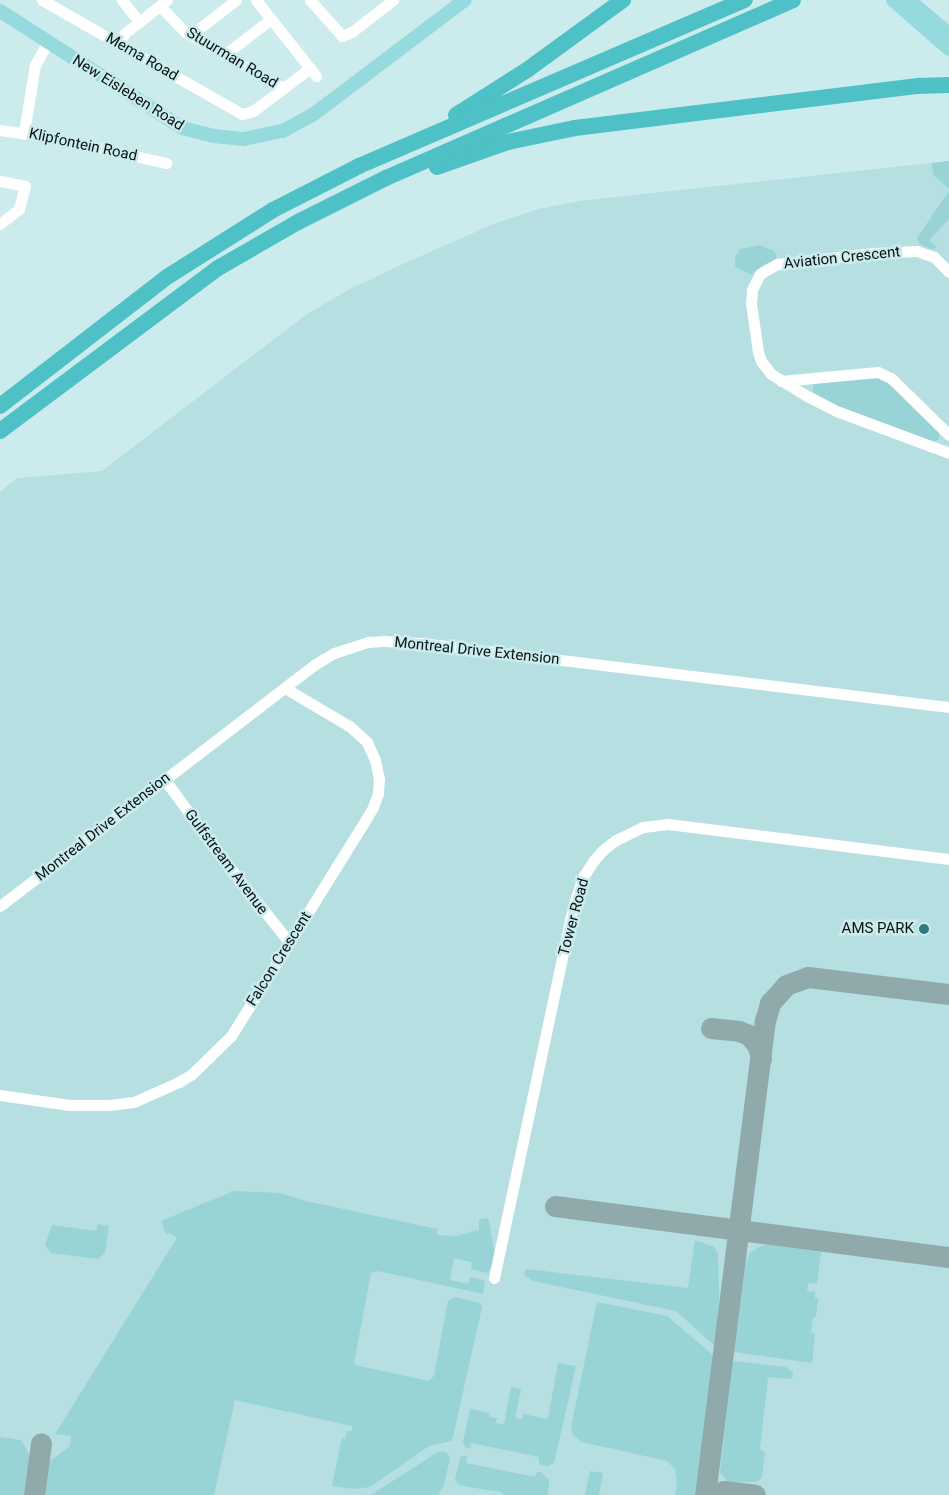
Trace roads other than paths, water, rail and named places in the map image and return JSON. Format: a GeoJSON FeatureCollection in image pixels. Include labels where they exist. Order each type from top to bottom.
{"type":"FeatureCollection","features":[{"type":"Feature","properties":{"kind":"highway"},"geometry":{"type":"LineString","coordinates":[[380,157],[504,86],[622,0]]}},
{"type":"Feature","properties":{"kind":"highway"},"geometry":{"type":"LineString","coordinates":[[0,406],[144,294],[198,256],[309,191],[380,157],[745,0]]}},
{"type":"Feature","properties":{"kind":"highway"},"geometry":{"type":"LineString","coordinates":[[0,431],[218,268],[298,222],[394,175],[792,0]]}},
{"type":"Feature","properties":{"kind":"highway"},"geometry":{"type":"LineString","coordinates":[[918,86],[940,80],[949,73]]}},
{"type":"Feature","properties":{"kind":"highway"},"geometry":{"type":"LineString","coordinates":[[298,222],[319,220],[451,161],[537,134],[918,86],[949,85]]}},
{"type":"Feature","properties":{"kind":"main road","name":"New Eisleben Road"},"geometry":{"type":"LineString","coordinates":[[0,11],[182,128],[224,138],[255,138],[283,131],[314,114],[465,0]]}},
{"type":"Feature","properties":{"kind":"main road"},"geometry":{"type":"LineString","coordinates":[[893,0],[949,49]]}},
{"type":"Feature","properties":{"kind":"main road"},"geometry":{"type":"LineString","coordinates":[[909,0],[949,34]]}},
{"type":"Feature","properties":{"kind":"street","name":"Mema Road"},"geometry":{"type":"LineString","coordinates":[[42,0],[242,114],[253,111],[283,88]]}},
{"type":"Feature","properties":{"kind":"street"},"geometry":{"type":"LineString","coordinates":[[122,0],[139,22]]}},
{"type":"Feature","properties":{"kind":"street"},"geometry":{"type":"LineString","coordinates":[[191,35],[236,0]]}},
{"type":"Feature","properties":{"kind":"street"},"geometry":{"type":"LineString","coordinates":[[256,0],[313,72],[283,88]]}},
{"type":"Feature","properties":{"kind":"street"},"geometry":{"type":"LineString","coordinates":[[314,2],[338,34],[342,36],[349,34],[393,0]]}},
{"type":"Feature","properties":{"kind":"street"},"geometry":{"type":"LineString","coordinates":[[119,43],[125,33],[164,3]]}},
{"type":"Feature","properties":{"kind":"street","name":"Stuurman Road"},"geometry":{"type":"LineString","coordinates":[[164,3],[185,32],[283,88]]}},
{"type":"Feature","properties":{"kind":"street"},"geometry":{"type":"LineString","coordinates":[[224,55],[271,19]]}},
{"type":"Feature","properties":{"kind":"street"},"geometry":{"type":"LineString","coordinates":[[24,132],[35,65],[48,42]]}},
{"type":"Feature","properties":{"kind":"street","name":"Klipfontein Road"},"geometry":{"type":"LineString","coordinates":[[0,130],[24,132],[166,164]]}},
{"type":"Feature","properties":{"kind":"street"},"geometry":{"type":"LineString","coordinates":[[0,181],[25,186],[19,209],[0,224]]}},
{"type":"Feature","properties":{"kind":"street","name":"Aviation Crescent"},"geometry":{"type":"LineString","coordinates":[[949,272],[929,254],[916,251],[873,253],[777,264],[766,269],[752,290],[751,302],[758,352],[766,368],[781,381],[839,412],[949,453]]}},
{"type":"Feature","properties":{"kind":"street"},"geometry":{"type":"LineString","coordinates":[[781,381],[878,372],[891,378],[949,435]]}},
{"type":"Feature","properties":{"kind":"street","name":"Montreal Drive Extension"},"geometry":{"type":"LineString","coordinates":[[0,906],[314,666],[351,646],[384,640],[402,641],[949,708]]}},
{"type":"Feature","properties":{"kind":"street","name":"Falcon Crescent"},"geometry":{"type":"LineString","coordinates":[[0,1095],[69,1105],[108,1105],[134,1102],[178,1082],[205,1063],[231,1036],[373,807],[378,793],[379,779],[372,752],[359,734],[285,688]]}},
{"type":"Feature","properties":{"kind":"street","name":"Gulfstream Avenue"},"geometry":{"type":"LineString","coordinates":[[165,780],[216,850],[289,942]]}},
{"type":"Feature","properties":{"kind":"street","name":"Tower Road"},"geometry":{"type":"LineString","coordinates":[[494,1278],[573,907],[583,877],[603,850],[616,840],[643,827],[668,824],[949,859]]}},
{"type":"Feature","properties":{"kind":"place","name":"AMS PARK"},"geometry":{"type":"Point","coordinates":[924,929]}}]}
